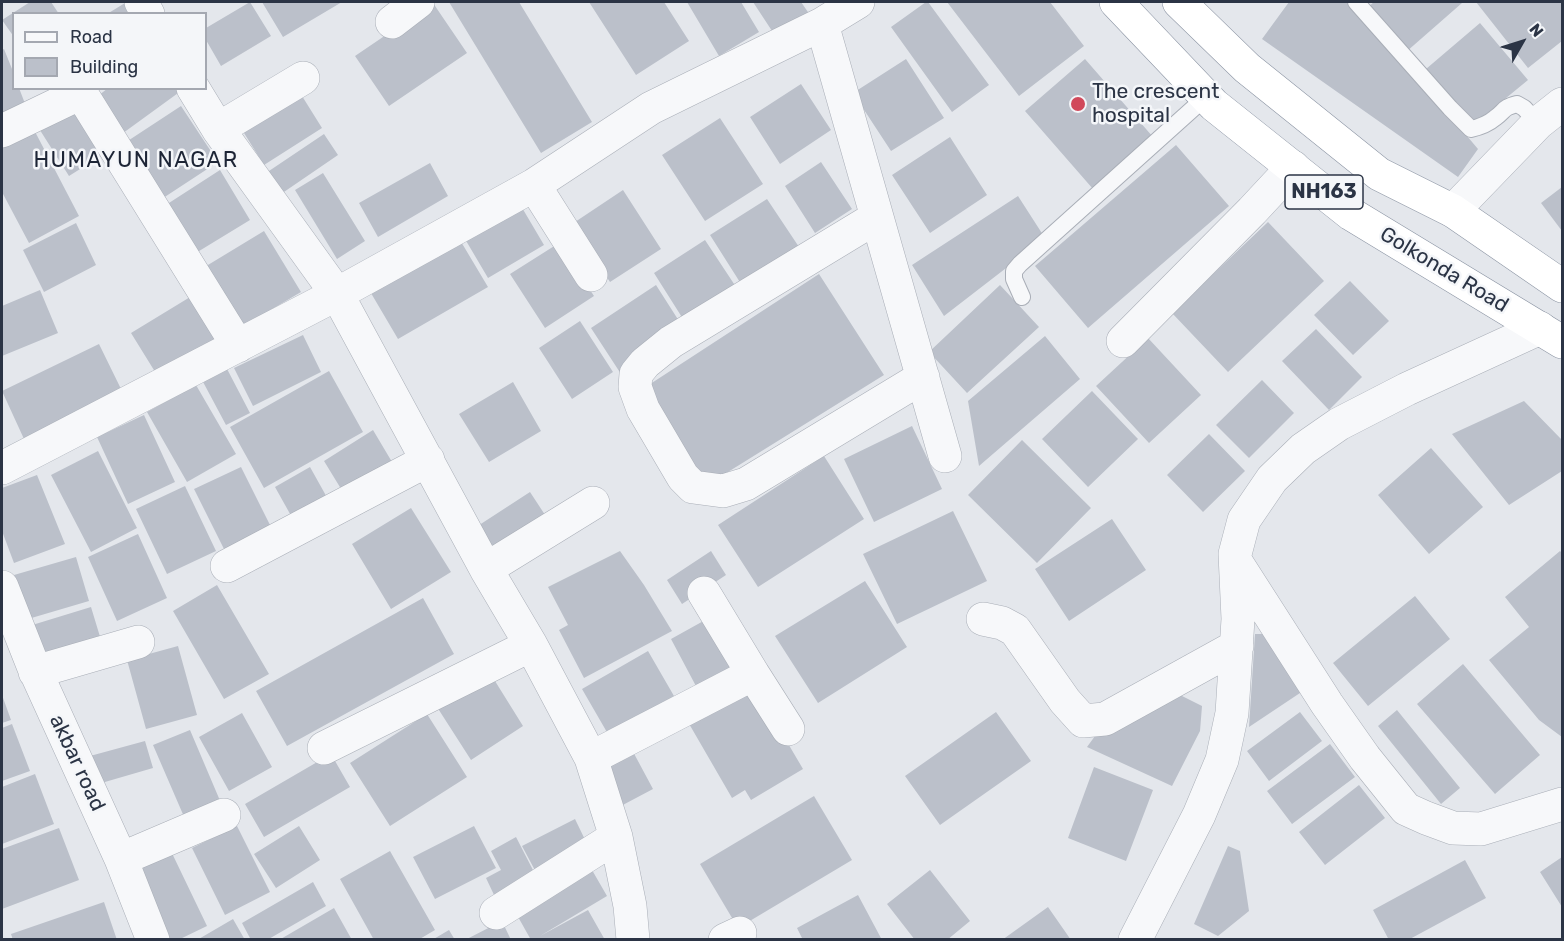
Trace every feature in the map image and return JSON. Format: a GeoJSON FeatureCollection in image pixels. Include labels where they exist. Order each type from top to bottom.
{"type":"FeatureCollection","features":[{"type":"Feature","properties":{"kind":"highway","name":"Golkonda Road"},"geometry":{"type":"LineString","coordinates":[[1116,2],[1214,105],[1351,214],[1551,335]]}},
{"type":"Feature","properties":{"kind":"highway","name":"NH163"},"geometry":{"type":"LineString","coordinates":[[1179,2],[1247,68],[1379,174],[1453,211],[1563,286]]}},
{"type":"Feature","properties":{"kind":"street"},"geometry":{"type":"LineString","coordinates":[[392,22],[418,2]]}},
{"type":"Feature","properties":{"kind":"street"},"geometry":{"type":"LineString","coordinates":[[2,468],[337,294],[534,185],[651,108],[822,24],[858,2]]}},
{"type":"Feature","properties":{"kind":"street"},"geometry":{"type":"LineString","coordinates":[[822,24],[945,456]]}},
{"type":"Feature","properties":{"kind":"street"},"geometry":{"type":"LineString","coordinates":[[218,129],[303,78]]}},
{"type":"Feature","properties":{"kind":"street"},"geometry":{"type":"LineString","coordinates":[[194,90],[218,129],[337,294],[591,758],[616,837],[630,906],[633,939]]}},
{"type":"Feature","properties":{"kind":"street"},"geometry":{"type":"LineString","coordinates":[[2,131],[81,93],[238,346]]}},
{"type":"Feature","properties":{"kind":"street"},"geometry":{"type":"LineString","coordinates":[[1453,211],[1550,114]]}},
{"type":"Feature","properties":{"kind":"street"},"geometry":{"type":"LineString","coordinates":[[1123,341],[1293,167]]}},
{"type":"Feature","properties":{"kind":"street"},"geometry":{"type":"LineString","coordinates":[[534,185],[591,275]]}},
{"type":"Feature","properties":{"kind":"street"},"geometry":{"type":"LineString","coordinates":[[877,217],[671,342],[645,363],[636,374],[635,387],[642,409],[683,477],[693,487],[723,490],[746,484],[923,377]]}},
{"type":"Feature","properties":{"kind":"street"},"geometry":{"type":"LineString","coordinates":[[1135,939],[1199,815],[1222,759],[1232,713],[1237,646],[1235,554],[1244,520],[1272,479],[1303,449],[1339,424],[1407,389],[1551,335]]}},
{"type":"Feature","properties":{"kind":"street"},"geometry":{"type":"LineString","coordinates":[[227,566],[428,460]]}},
{"type":"Feature","properties":{"kind":"street"},"geometry":{"type":"LineString","coordinates":[[486,569],[593,503]]}},
{"type":"Feature","properties":{"kind":"street"},"geometry":{"type":"LineString","coordinates":[[1235,560],[1327,704],[1365,758],[1406,809],[1453,828],[1481,829],[1563,804]]}},
{"type":"Feature","properties":{"kind":"street","name":"akbar road"},"geometry":{"type":"LineString","coordinates":[[2,587],[35,672],[121,859],[153,939]]}},
{"type":"Feature","properties":{"kind":"street"},"geometry":{"type":"LineString","coordinates":[[704,593],[788,729]]}},
{"type":"Feature","properties":{"kind":"street"},"geometry":{"type":"LineString","coordinates":[[983,620],[1002,623],[1015,630],[1065,702],[1083,721],[1105,719],[1237,646]]}},
{"type":"Feature","properties":{"kind":"street"},"geometry":{"type":"LineString","coordinates":[[35,672],[138,642]]}},
{"type":"Feature","properties":{"kind":"street"},"geometry":{"type":"LineString","coordinates":[[324,748],[531,645]]}},
{"type":"Feature","properties":{"kind":"street"},"geometry":{"type":"LineString","coordinates":[[591,758],[753,674]]}},
{"type":"Feature","properties":{"kind":"street"},"geometry":{"type":"LineString","coordinates":[[121,859],[224,815]]}},
{"type":"Feature","properties":{"kind":"street"},"geometry":{"type":"LineString","coordinates":[[496,913],[616,837]]}},
{"type":"Feature","properties":{"kind":"lane"},"geometry":{"type":"LineString","coordinates":[[1356,2],[1471,129],[1481,127],[1496,118],[1506,107],[1517,104],[1550,114]]}},
{"type":"Feature","properties":{"kind":"lane"},"geometry":{"type":"LineString","coordinates":[[1022,297],[1014,279],[1014,271],[1020,264],[1207,96]]}},
{"type":"Feature","properties":{"kind":"building"},"geometry":{"type":"Polygon","coordinates":[[[30,2],[51,2],[58,12],[14,12],[30,2]]]}},
{"type":"Feature","properties":{"kind":"building"},"geometry":{"type":"Polygon","coordinates":[[[250,2],[271,36],[221,66],[207,42],[207,27],[250,2]]]}},
{"type":"Feature","properties":{"kind":"building"},"geometry":{"type":"Polygon","coordinates":[[[262,2],[342,2],[283,37],[262,2]]]}},
{"type":"Feature","properties":{"kind":"building"},"geometry":{"type":"Polygon","coordinates":[[[449,2],[519,2],[592,122],[541,153],[449,2]]]}},
{"type":"Feature","properties":{"kind":"building"},"geometry":{"type":"Polygon","coordinates":[[[589,2],[664,2],[689,41],[636,75],[589,2]]]}},
{"type":"Feature","properties":{"kind":"building"},"geometry":{"type":"Polygon","coordinates":[[[687,2],[741,2],[759,32],[719,56],[687,2]]]}},
{"type":"Feature","properties":{"kind":"building"},"geometry":{"type":"Polygon","coordinates":[[[753,2],[801,2],[810,15],[776,37],[753,2]]]}},
{"type":"Feature","properties":{"kind":"building"},"geometry":{"type":"Polygon","coordinates":[[[926,2],[989,85],[952,112],[891,27],[926,2]]]}},
{"type":"Feature","properties":{"kind":"building"},"geometry":{"type":"Polygon","coordinates":[[[947,2],[1050,2],[1084,46],[1019,96],[947,2]]]}},
{"type":"Feature","properties":{"kind":"building"},"geometry":{"type":"Polygon","coordinates":[[[1289,2],[1352,2],[1356,5],[1478,149],[1458,177],[1262,39],[1289,2]]]}},
{"type":"Feature","properties":{"kind":"building"},"geometry":{"type":"Polygon","coordinates":[[[1374,2],[1462,3],[1406,52],[1367,8],[1374,2]]]}},
{"type":"Feature","properties":{"kind":"building"},"geometry":{"type":"Polygon","coordinates":[[[1476,2],[1562,2],[1562,41],[1528,68],[1476,2]]]}},
{"type":"Feature","properties":{"kind":"building"},"geometry":{"type":"Polygon","coordinates":[[[125,3],[130,12],[110,12],[125,3]]]}},
{"type":"Feature","properties":{"kind":"building"},"geometry":{"type":"Polygon","coordinates":[[[433,3],[467,53],[389,106],[355,56],[433,3]]]}},
{"type":"Feature","properties":{"kind":"building"},"geometry":{"type":"Polygon","coordinates":[[[12,14],[12,34],[2,20],[12,14]]]}},
{"type":"Feature","properties":{"kind":"building"},"geometry":{"type":"Polygon","coordinates":[[[1480,23],[1528,80],[1472,126],[1426,69],[1480,23]]]}},
{"type":"Feature","properties":{"kind":"building"},"geometry":{"type":"Polygon","coordinates":[[[4,49],[12,69],[12,90],[20,90],[29,114],[2,125],[2,50],[4,49]]]}},
{"type":"Feature","properties":{"kind":"building"},"geometry":{"type":"Polygon","coordinates":[[[906,59],[944,118],[891,151],[853,93],[906,59]]]}},
{"type":"Feature","properties":{"kind":"building"},"geometry":{"type":"Polygon","coordinates":[[[1085,59],[1153,137],[1093,189],[1025,111],[1085,59]]]}},
{"type":"Feature","properties":{"kind":"building"},"geometry":{"type":"Polygon","coordinates":[[[801,84],[831,130],[780,164],[750,117],[801,84]]]}},
{"type":"Feature","properties":{"kind":"building"},"geometry":{"type":"Polygon","coordinates":[[[297,88],[322,128],[264,165],[239,125],[297,88]]]}},
{"type":"Feature","properties":{"kind":"building"},"geometry":{"type":"Polygon","coordinates":[[[106,90],[182,90],[119,136],[93,100],[106,90]]]}},
{"type":"Feature","properties":{"kind":"building"},"geometry":{"type":"Polygon","coordinates":[[[80,100],[112,149],[69,176],[38,127],[80,100]]]}},
{"type":"Feature","properties":{"kind":"building"},"geometry":{"type":"Polygon","coordinates":[[[181,106],[218,162],[154,204],[117,148],[181,106]]]}},
{"type":"Feature","properties":{"kind":"building"},"geometry":{"type":"Polygon","coordinates":[[[720,118],[763,184],[705,221],[662,155],[720,118]]]}},
{"type":"Feature","properties":{"kind":"building"},"geometry":{"type":"Polygon","coordinates":[[[31,124],[79,216],[29,243],[2,192],[2,139],[31,124]]]}},
{"type":"Feature","properties":{"kind":"building"},"geometry":{"type":"Polygon","coordinates":[[[324,134],[338,155],[281,194],[266,173],[324,134]]]}},
{"type":"Feature","properties":{"kind":"building"},"geometry":{"type":"Polygon","coordinates":[[[950,137],[987,195],[930,233],[892,175],[950,137]]]}},
{"type":"Feature","properties":{"kind":"building"},"geometry":{"type":"Polygon","coordinates":[[[1176,145],[1229,206],[1088,328],[1035,266],[1176,145]]]}},
{"type":"Feature","properties":{"kind":"building"},"geometry":{"type":"Polygon","coordinates":[[[821,162],[852,209],[815,233],[785,186],[821,162]]]}},
{"type":"Feature","properties":{"kind":"building"},"geometry":{"type":"Polygon","coordinates":[[[430,163],[448,196],[378,237],[359,203],[430,163]]]}},
{"type":"Feature","properties":{"kind":"building"},"geometry":{"type":"Polygon","coordinates":[[[220,170],[250,220],[186,259],[155,212],[220,170]]]}},
{"type":"Feature","properties":{"kind":"building"},"geometry":{"type":"Polygon","coordinates":[[[323,173],[365,241],[337,259],[295,190],[323,173]]]}},
{"type":"Feature","properties":{"kind":"building"},"geometry":{"type":"Polygon","coordinates":[[[1562,187],[1562,231],[1541,203],[1562,187]]]}},
{"type":"Feature","properties":{"kind":"building"},"geometry":{"type":"Polygon","coordinates":[[[623,190],[661,249],[610,282],[572,224],[623,190]]]}},
{"type":"Feature","properties":{"kind":"building"},"geometry":{"type":"Polygon","coordinates":[[[1018,196],[1045,238],[944,316],[912,265],[1018,196]]]}},
{"type":"Feature","properties":{"kind":"building"},"geometry":{"type":"Polygon","coordinates":[[[767,199],[801,250],[743,287],[710,235],[767,199]]]}},
{"type":"Feature","properties":{"kind":"building"},"geometry":{"type":"Polygon","coordinates":[[[521,206],[544,245],[488,278],[465,239],[521,206]]]}},
{"type":"Feature","properties":{"kind":"building"},"geometry":{"type":"Polygon","coordinates":[[[1268,222],[1324,281],[1228,372],[1172,313],[1268,222]]]}},
{"type":"Feature","properties":{"kind":"building"},"geometry":{"type":"Polygon","coordinates":[[[76,223],[96,265],[44,292],[23,250],[76,223]]]}},
{"type":"Feature","properties":{"kind":"building"},"geometry":{"type":"Polygon","coordinates":[[[264,231],[301,292],[240,328],[203,268],[264,231]]]}},
{"type":"Feature","properties":{"kind":"building"},"geometry":{"type":"Polygon","coordinates":[[[457,235],[488,287],[398,339],[368,288],[457,235]]]}},
{"type":"Feature","properties":{"kind":"building"},"geometry":{"type":"Polygon","coordinates":[[[705,240],[742,296],[690,330],[654,273],[705,240]]]}},
{"type":"Feature","properties":{"kind":"building"},"geometry":{"type":"Polygon","coordinates":[[[559,243],[594,296],[545,328],[510,274],[559,243]]]}},
{"type":"Feature","properties":{"kind":"building"},"geometry":{"type":"Polygon","coordinates":[[[819,274],[884,375],[707,485],[641,390],[819,274]]]}},
{"type":"Feature","properties":{"kind":"building"},"geometry":{"type":"Polygon","coordinates":[[[1350,281],[1389,321],[1353,355],[1314,315],[1350,281]]]}},
{"type":"Feature","properties":{"kind":"building"},"geometry":{"type":"Polygon","coordinates":[[[656,285],[686,332],[621,374],[591,328],[656,285]]]}},
{"type":"Feature","properties":{"kind":"building"},"geometry":{"type":"Polygon","coordinates":[[[1000,285],[1039,327],[967,393],[929,352],[1000,285]]]}},
{"type":"Feature","properties":{"kind":"building"},"geometry":{"type":"Polygon","coordinates":[[[40,290],[58,333],[2,356],[2,306],[40,290]]]}},
{"type":"Feature","properties":{"kind":"building"},"geometry":{"type":"Polygon","coordinates":[[[200,291],[225,333],[157,375],[131,333],[200,291]]]}},
{"type":"Feature","properties":{"kind":"building"},"geometry":{"type":"Polygon","coordinates":[[[580,321],[613,372],[572,399],[539,348],[580,321]]]}},
{"type":"Feature","properties":{"kind":"building"},"geometry":{"type":"Polygon","coordinates":[[[1316,329],[1362,377],[1329,410],[1282,361],[1316,329]]]}},
{"type":"Feature","properties":{"kind":"building"},"geometry":{"type":"Polygon","coordinates":[[[303,335],[321,372],[253,406],[234,368],[303,335]]]}},
{"type":"Feature","properties":{"kind":"building"},"geometry":{"type":"Polygon","coordinates":[[[1045,336],[1080,379],[979,466],[968,401],[1045,336]]]}},
{"type":"Feature","properties":{"kind":"building"},"geometry":{"type":"Polygon","coordinates":[[[1148,338],[1201,395],[1149,443],[1096,386],[1148,338]]]}},
{"type":"Feature","properties":{"kind":"building"},"geometry":{"type":"Polygon","coordinates":[[[99,344],[122,391],[24,439],[2,391],[99,344]]]}},
{"type":"Feature","properties":{"kind":"building"},"geometry":{"type":"Polygon","coordinates":[[[226,367],[250,413],[226,425],[202,380],[226,367]]]}},
{"type":"Feature","properties":{"kind":"building"},"geometry":{"type":"Polygon","coordinates":[[[329,371],[363,432],[264,488],[230,427],[329,371]]]}},
{"type":"Feature","properties":{"kind":"building"},"geometry":{"type":"Polygon","coordinates":[[[1262,380],[1294,413],[1249,458],[1216,425],[1262,380]]]}},
{"type":"Feature","properties":{"kind":"building"},"geometry":{"type":"Polygon","coordinates":[[[513,382],[541,431],[489,462],[459,414],[513,382]]]}},
{"type":"Feature","properties":{"kind":"building"},"geometry":{"type":"Polygon","coordinates":[[[196,385],[236,454],[187,482],[147,412],[196,385]]]}},
{"type":"Feature","properties":{"kind":"building"},"geometry":{"type":"Polygon","coordinates":[[[1092,391],[1138,439],[1088,487],[1042,439],[1092,391]]]}},
{"type":"Feature","properties":{"kind":"building"},"geometry":{"type":"Polygon","coordinates":[[[1524,401],[1562,440],[1562,471],[1509,505],[1452,434],[1524,401]]]}},
{"type":"Feature","properties":{"kind":"building"},"geometry":{"type":"Polygon","coordinates":[[[144,415],[175,482],[128,504],[97,437],[144,415]]]}},
{"type":"Feature","properties":{"kind":"building"},"geometry":{"type":"Polygon","coordinates":[[[912,426],[942,489],[874,522],[844,459],[912,426]]]}},
{"type":"Feature","properties":{"kind":"building"},"geometry":{"type":"Polygon","coordinates":[[[373,430],[395,467],[346,497],[324,461],[373,430]]]}},
{"type":"Feature","properties":{"kind":"building"},"geometry":{"type":"Polygon","coordinates":[[[1209,434],[1245,471],[1203,512],[1167,475],[1209,434]]]}},
{"type":"Feature","properties":{"kind":"building"},"geometry":{"type":"Polygon","coordinates":[[[1022,440],[1091,508],[1037,563],[968,495],[1022,440]]]}},
{"type":"Feature","properties":{"kind":"building"},"geometry":{"type":"Polygon","coordinates":[[[1431,448],[1483,507],[1429,554],[1378,495],[1431,448]]]}},
{"type":"Feature","properties":{"kind":"building"},"geometry":{"type":"Polygon","coordinates":[[[98,451],[137,528],[91,552],[51,475],[98,451]]]}},
{"type":"Feature","properties":{"kind":"building"},"geometry":{"type":"Polygon","coordinates":[[[824,456],[864,519],[758,587],[718,525],[824,456]]]}},
{"type":"Feature","properties":{"kind":"building"},"geometry":{"type":"Polygon","coordinates":[[[241,467],[272,529],[225,551],[194,489],[241,467]]]}},
{"type":"Feature","properties":{"kind":"building"},"geometry":{"type":"Polygon","coordinates":[[[310,467],[329,501],[294,521],[275,487],[310,467]]]}},
{"type":"Feature","properties":{"kind":"building"},"geometry":{"type":"Polygon","coordinates":[[[37,475],[65,544],[14,563],[2,531],[2,488],[37,475]]]}},
{"type":"Feature","properties":{"kind":"building"},"geometry":{"type":"Polygon","coordinates":[[[185,486],[216,551],[167,574],[136,509],[185,486]]]}},
{"type":"Feature","properties":{"kind":"building"},"geometry":{"type":"Polygon","coordinates":[[[530,492],[551,524],[491,563],[470,531],[530,492]]]}},
{"type":"Feature","properties":{"kind":"building"},"geometry":{"type":"Polygon","coordinates":[[[411,508],[451,572],[391,609],[352,544],[411,508]]]}},
{"type":"Feature","properties":{"kind":"building"},"geometry":{"type":"Polygon","coordinates":[[[953,511],[987,581],[897,624],[863,554],[953,511]]]}},
{"type":"Feature","properties":{"kind":"building"},"geometry":{"type":"Polygon","coordinates":[[[1112,519],[1146,570],[1069,621],[1035,569],[1112,519]]]}},
{"type":"Feature","properties":{"kind":"building"},"geometry":{"type":"Polygon","coordinates":[[[138,534],[167,598],[117,621],[88,557],[138,534]]]}},
{"type":"Feature","properties":{"kind":"building"},"geometry":{"type":"Polygon","coordinates":[[[620,551],[672,631],[584,678],[559,630],[568,625],[548,587],[620,551]]]}},
{"type":"Feature","properties":{"kind":"building"},"geometry":{"type":"Polygon","coordinates":[[[711,551],[726,575],[682,604],[667,580],[711,551]]]}},
{"type":"Feature","properties":{"kind":"building"},"geometry":{"type":"Polygon","coordinates":[[[1560,551],[1562,553],[1562,737],[1539,720],[1489,660],[1529,627],[1505,597],[1560,551]]]}},
{"type":"Feature","properties":{"kind":"building"},"geometry":{"type":"Polygon","coordinates":[[[76,557],[89,601],[28,619],[14,575],[76,557]]]}},
{"type":"Feature","properties":{"kind":"building"},"geometry":{"type":"Polygon","coordinates":[[[865,581],[907,647],[818,703],[775,636],[865,581]]]}},
{"type":"Feature","properties":{"kind":"building"},"geometry":{"type":"Polygon","coordinates":[[[217,585],[269,674],[224,699],[173,611],[217,585]]]}},
{"type":"Feature","properties":{"kind":"building"},"geometry":{"type":"Polygon","coordinates":[[[1415,596],[1450,639],[1368,706],[1333,663],[1415,596]]]}},
{"type":"Feature","properties":{"kind":"building"},"geometry":{"type":"Polygon","coordinates":[[[423,598],[454,654],[287,746],[256,691],[423,598]]]}},
{"type":"Feature","properties":{"kind":"building"},"geometry":{"type":"Polygon","coordinates":[[[91,607],[101,640],[39,658],[29,626],[91,607]]]}},
{"type":"Feature","properties":{"kind":"building"},"geometry":{"type":"Polygon","coordinates":[[[707,619],[733,668],[697,688],[671,639],[707,619]]]}},
{"type":"Feature","properties":{"kind":"building"},"geometry":{"type":"Polygon","coordinates":[[[1255,634],[1264,634],[1306,689],[1249,727],[1255,634]]]}},
{"type":"Feature","properties":{"kind":"building"},"geometry":{"type":"Polygon","coordinates":[[[178,646],[197,715],[146,729],[127,660],[178,646]]]}},
{"type":"Feature","properties":{"kind":"building"},"geometry":{"type":"Polygon","coordinates":[[[648,651],[674,696],[608,734],[582,689],[648,651]]]}},
{"type":"Feature","properties":{"kind":"building"},"geometry":{"type":"Polygon","coordinates":[[[1463,664],[1540,755],[1495,794],[1417,704],[1463,664]]]}},
{"type":"Feature","properties":{"kind":"building"},"geometry":{"type":"Polygon","coordinates":[[[490,673],[523,726],[471,760],[437,707],[490,673]]]}},
{"type":"Feature","properties":{"kind":"building"},"geometry":{"type":"Polygon","coordinates":[[[753,684],[803,769],[751,800],[745,790],[732,798],[688,722],[753,684]]]}},
{"type":"Feature","properties":{"kind":"building"},"geometry":{"type":"Polygon","coordinates":[[[2,695],[11,720],[2,723],[2,695]]]}},
{"type":"Feature","properties":{"kind":"building"},"geometry":{"type":"Polygon","coordinates":[[[1180,695],[1202,706],[1200,731],[1172,786],[1087,747],[1103,725],[1180,695]]]}},
{"type":"Feature","properties":{"kind":"building"},"geometry":{"type":"Polygon","coordinates":[[[1397,710],[1460,788],[1441,804],[1378,726],[1397,710]]]}},
{"type":"Feature","properties":{"kind":"building"},"geometry":{"type":"Polygon","coordinates":[[[996,712],[1031,761],[940,825],[905,776],[996,712]]]}},
{"type":"Feature","properties":{"kind":"building"},"geometry":{"type":"Polygon","coordinates":[[[1300,712],[1322,741],[1269,781],[1247,751],[1300,712]]]}},
{"type":"Feature","properties":{"kind":"building"},"geometry":{"type":"Polygon","coordinates":[[[242,713],[272,767],[229,791],[199,737],[242,713]]]}},
{"type":"Feature","properties":{"kind":"building"},"geometry":{"type":"Polygon","coordinates":[[[427,714],[467,777],[390,826],[350,763],[427,714]]]}},
{"type":"Feature","properties":{"kind":"building"},"geometry":{"type":"Polygon","coordinates":[[[12,724],[30,771],[2,781],[2,728],[12,724]]]}},
{"type":"Feature","properties":{"kind":"building"},"geometry":{"type":"Polygon","coordinates":[[[190,730],[221,803],[185,819],[153,745],[190,730]]]}},
{"type":"Feature","properties":{"kind":"building"},"geometry":{"type":"Polygon","coordinates":[[[145,741],[153,768],[98,784],[90,756],[145,741]]]}},
{"type":"Feature","properties":{"kind":"building"},"geometry":{"type":"Polygon","coordinates":[[[1330,744],[1355,777],[1292,824],[1267,791],[1330,744]]]}},
{"type":"Feature","properties":{"kind":"building"},"geometry":{"type":"Polygon","coordinates":[[[631,748],[653,789],[619,807],[596,766],[631,748]]]}},
{"type":"Feature","properties":{"kind":"building"},"geometry":{"type":"Polygon","coordinates":[[[331,754],[350,787],[264,837],[245,804],[331,754]]]}},
{"type":"Feature","properties":{"kind":"building"},"geometry":{"type":"Polygon","coordinates":[[[1094,767],[1153,790],[1126,861],[1068,838],[1094,767]]]}},
{"type":"Feature","properties":{"kind":"building"},"geometry":{"type":"Polygon","coordinates":[[[35,774],[54,824],[2,844],[2,787],[35,774]]]}},
{"type":"Feature","properties":{"kind":"building"},"geometry":{"type":"Polygon","coordinates":[[[1359,785],[1385,818],[1325,865],[1299,832],[1359,785]]]}},
{"type":"Feature","properties":{"kind":"building"},"geometry":{"type":"Polygon","coordinates":[[[814,796],[852,860],[738,928],[700,864],[814,796]]]}},
{"type":"Feature","properties":{"kind":"building"},"geometry":{"type":"Polygon","coordinates":[[[575,819],[590,850],[538,876],[522,846],[575,819]]]}},
{"type":"Feature","properties":{"kind":"building"},"geometry":{"type":"Polygon","coordinates":[[[237,826],[270,892],[225,915],[192,848],[237,826]]]}},
{"type":"Feature","properties":{"kind":"building"},"geometry":{"type":"Polygon","coordinates":[[[299,826],[320,860],[276,888],[254,854],[299,826]]]}},
{"type":"Feature","properties":{"kind":"building"},"geometry":{"type":"Polygon","coordinates":[[[474,826],[496,868],[435,899],[413,857],[474,826]]]}},
{"type":"Feature","properties":{"kind":"building"},"geometry":{"type":"Polygon","coordinates":[[[59,828],[79,880],[2,909],[2,849],[59,828]]]}},
{"type":"Feature","properties":{"kind":"building"},"geometry":{"type":"Polygon","coordinates":[[[516,837],[534,872],[495,897],[486,878],[501,870],[491,851],[516,837]]]}},
{"type":"Feature","properties":{"kind":"building"},"geometry":{"type":"Polygon","coordinates":[[[1228,846],[1240,851],[1249,911],[1218,936],[1194,924],[1228,846]]]}},
{"type":"Feature","properties":{"kind":"building"},"geometry":{"type":"Polygon","coordinates":[[[169,847],[207,926],[178,940],[165,940],[130,866],[169,847]]]}},
{"type":"Feature","properties":{"kind":"building"},"geometry":{"type":"Polygon","coordinates":[[[390,851],[435,930],[418,940],[374,940],[340,879],[390,851]]]}},
{"type":"Feature","properties":{"kind":"building"},"geometry":{"type":"Polygon","coordinates":[[[1562,857],[1562,907],[1540,872],[1562,857]]]}},
{"type":"Feature","properties":{"kind":"building"},"geometry":{"type":"Polygon","coordinates":[[[1465,860],[1486,898],[1408,940],[1389,940],[1373,910],[1465,860]]]}},
{"type":"Feature","properties":{"kind":"building"},"geometry":{"type":"Polygon","coordinates":[[[592,870],[607,896],[540,936],[588,910],[605,940],[531,940],[517,915],[592,870]]]}},
{"type":"Feature","properties":{"kind":"building"},"geometry":{"type":"Polygon","coordinates":[[[930,870],[970,921],[947,940],[915,940],[887,904],[930,870]]]}},
{"type":"Feature","properties":{"kind":"building"},"geometry":{"type":"Polygon","coordinates":[[[313,882],[326,906],[267,940],[251,940],[242,923],[313,882]]]}},
{"type":"Feature","properties":{"kind":"building"},"geometry":{"type":"Polygon","coordinates":[[[858,895],[882,940],[803,940],[797,928],[858,895]]]}},
{"type":"Feature","properties":{"kind":"building"},"geometry":{"type":"Polygon","coordinates":[[[104,902],[117,940],[13,940],[11,934],[104,902]]]}},
{"type":"Feature","properties":{"kind":"building"},"geometry":{"type":"Polygon","coordinates":[[[1048,907],[1071,940],[1002,940],[1048,907]]]}},
{"type":"Feature","properties":{"kind":"building"},"geometry":{"type":"Polygon","coordinates":[[[334,908],[352,940],[279,940],[334,908]]]}},
{"type":"Feature","properties":{"kind":"building"},"geometry":{"type":"Polygon","coordinates":[[[233,919],[245,940],[197,940],[233,919]]]}},
{"type":"Feature","properties":{"kind":"building"},"geometry":{"type":"Polygon","coordinates":[[[502,921],[511,940],[465,940],[502,921]]]}},
{"type":"Feature","properties":{"kind":"building"},"geometry":{"type":"Polygon","coordinates":[[[449,930],[455,940],[432,940],[449,930]]]}},
{"type":"Feature","properties":{"kind":"place","name":"The crescent hospital"},"geometry":{"type":"Point","coordinates":[1078,104]}},
{"type":"Feature","properties":{"kind":"district","name":"HUMAYUN NAGAR"},"geometry":{"type":"Point","coordinates":[136,161]}}]}
